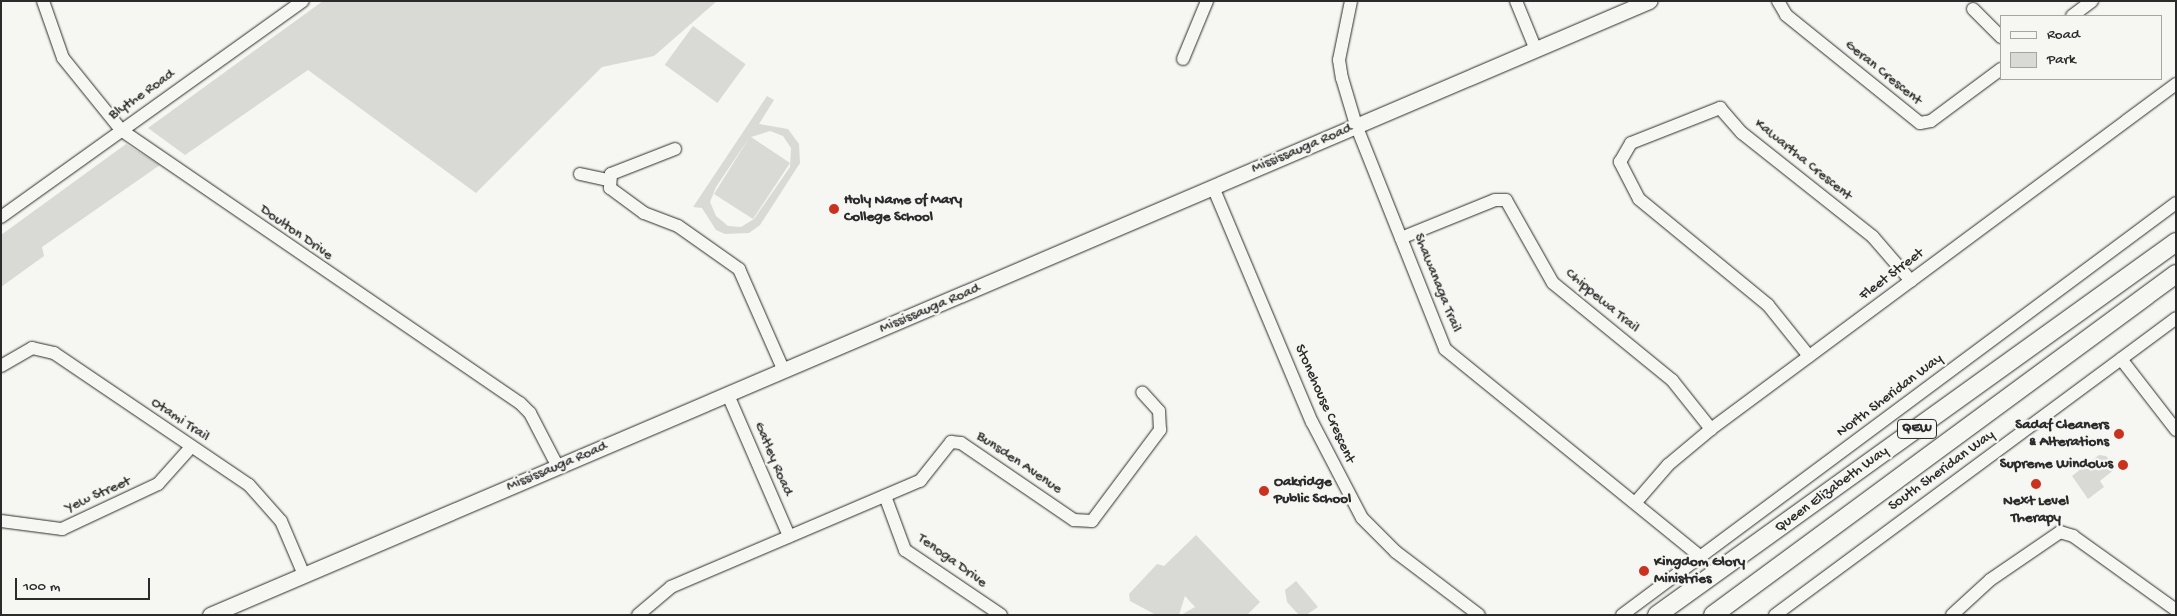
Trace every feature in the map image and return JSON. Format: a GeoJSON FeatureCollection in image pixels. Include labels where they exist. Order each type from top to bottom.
{"type":"FeatureCollection","features":[{"type":"Feature","properties":{"kind":"highway","name":"Queen Elizabeth Way"},"geometry":{"type":"LineString","coordinates":[[1657,615],[2176,242]]}},
{"type":"Feature","properties":{"kind":"highway","name":"Queen Elizabeth Way"},"geometry":{"type":"LineString","coordinates":[[1713,615],[2176,274]]}},
{"type":"Feature","properties":{"kind":"main road","name":"Mississauga Road"},"geometry":{"type":"LineString","coordinates":[[210,615],[1649,1]]}},
{"type":"Feature","properties":{"kind":"street","name":"Doulton Drive"},"geometry":{"type":"LineString","coordinates":[[43,1],[63,58],[121,130],[520,403],[558,467]]}},
{"type":"Feature","properties":{"kind":"street","name":"Blythe Road"},"geometry":{"type":"LineString","coordinates":[[1,217],[303,1]]}},
{"type":"Feature","properties":{"kind":"street"},"geometry":{"type":"LineString","coordinates":[[1183,59],[1207,1]]}},
{"type":"Feature","properties":{"kind":"street","name":"Shawanaga Trail"},"geometry":{"type":"LineString","coordinates":[[1351,1],[1339,60],[1356,125],[1445,349],[1636,502],[1701,557]]}},
{"type":"Feature","properties":{"kind":"street"},"geometry":{"type":"LineString","coordinates":[[1516,1],[1536,50]]}},
{"type":"Feature","properties":{"kind":"street","name":"Geran Crescent"},"geometry":{"type":"LineString","coordinates":[[1778,1],[1786,16],[1920,123],[1931,121],[2000,71]]}},
{"type":"Feature","properties":{"kind":"street"},"geometry":{"type":"LineString","coordinates":[[2073,15],[2092,1]]}},
{"type":"Feature","properties":{"kind":"street"},"geometry":{"type":"LineString","coordinates":[[1973,9],[2000,36]]}},
{"type":"Feature","properties":{"kind":"street","name":"Fleet Street"},"geometry":{"type":"LineString","coordinates":[[1636,502],[1668,465],[1711,429],[2176,84]]}},
{"type":"Feature","properties":{"kind":"street","name":"Kawartha Crescent"},"geometry":{"type":"LineString","coordinates":[[1809,356],[1768,305],[1639,199],[1620,162],[1631,143],[1720,108],[1742,133],[1873,238],[1911,281]]}},
{"type":"Feature","properties":{"kind":"street"},"geometry":{"type":"LineString","coordinates":[[608,180],[619,170],[675,149]]}},
{"type":"Feature","properties":{"kind":"street"},"geometry":{"type":"LineString","coordinates":[[580,174],[608,180]]}},
{"type":"Feature","properties":{"kind":"street"},"geometry":{"type":"LineString","coordinates":[[608,180],[610,188],[644,213],[678,226],[739,268],[784,371]]}},
{"type":"Feature","properties":{"kind":"street","name":"Stonehouse Crescent"},"geometry":{"type":"LineString","coordinates":[[1213,187],[1312,422],[1362,518],[1396,552],[1480,615]]}},
{"type":"Feature","properties":{"kind":"street","name":"Chippewa Trail"},"geometry":{"type":"LineString","coordinates":[[1401,238],[1495,200],[1506,200],[1553,283],[1672,380],[1711,429]]}},
{"type":"Feature","properties":{"kind":"street","name":"North Sheridan Way"},"geometry":{"type":"LineString","coordinates":[[1622,615],[2176,203]]}},
{"type":"Feature","properties":{"kind":"street","name":"South Sheridan Way"},"geometry":{"type":"LineString","coordinates":[[1775,615],[2176,318]]}},
{"type":"Feature","properties":{"kind":"street","name":"Otami Trail"},"geometry":{"type":"LineString","coordinates":[[1,366],[32,348],[54,353],[249,485],[265,502],[291,539],[304,575]]}},
{"type":"Feature","properties":{"kind":"street"},"geometry":{"type":"LineString","coordinates":[[2121,359],[2176,430]]}},
{"type":"Feature","properties":{"kind":"street","name":"Bunsden Avenue"},"geometry":{"type":"LineString","coordinates":[[638,615],[670,587],[920,481],[951,442],[961,443],[1074,520],[1092,521],[1160,430],[1159,411],[1142,392]]}},
{"type":"Feature","properties":{"kind":"street","name":"Gatley Road"},"geometry":{"type":"LineString","coordinates":[[728,395],[789,536]]}},
{"type":"Feature","properties":{"kind":"street","name":"Yew Street"},"geometry":{"type":"LineString","coordinates":[[1,521],[62,528],[158,484],[191,447]]}},
{"type":"Feature","properties":{"kind":"street","name":"Tenoga Drive"},"geometry":{"type":"LineString","coordinates":[[885,496],[905,550],[1001,615]]}},
{"type":"Feature","properties":{"kind":"street"},"geometry":{"type":"LineString","coordinates":[[1952,615],[1990,580],[2060,532],[2073,536],[2176,610]]}},
{"type":"Feature","properties":{"kind":"green space"},"geometry":{"type":"Polygon","coordinates":[[[323,1],[717,1],[654,56],[602,67],[476,193],[308,70],[185,155],[148,128],[323,1]]]}},
{"type":"Feature","properties":{"kind":"green space"},"geometry":{"type":"Polygon","coordinates":[[[693,26],[746,64],[717,103],[665,65],[693,26]]]}},
{"type":"Feature","properties":{"kind":"green space"},"geometry":{"type":"Polygon","coordinates":[[[767,96],[774,100],[759,124],[788,129],[799,144],[800,163],[760,225],[749,233],[725,234],[716,230],[702,208],[693,207],[767,96]],[[770,131],[751,137],[790,163],[753,219],[714,194],[749,138],[716,187],[710,202],[716,216],[728,226],[741,227],[754,219],[790,167],[791,148],[783,136],[770,131]]]}},
{"type":"Feature","properties":{"kind":"green space"},"geometry":{"type":"Polygon","coordinates":[[[126,144],[160,165],[42,247],[44,256],[1,287],[1,235],[126,144]]]}},
{"type":"Feature","properties":{"kind":"green space"},"geometry":{"type":"Polygon","coordinates":[[[2099,455],[2106,456],[2116,468],[2100,481],[2104,487],[2088,499],[2072,476],[2099,455]]]}},
{"type":"Feature","properties":{"kind":"green space"},"geometry":{"type":"Polygon","coordinates":[[[1196,535],[1260,602],[1247,615],[1181,615],[1195,607],[1185,596],[1179,615],[1156,615],[1130,601],[1129,594],[1157,564],[1164,566],[1196,535]]]}},
{"type":"Feature","properties":{"kind":"green space"},"geometry":{"type":"Polygon","coordinates":[[[1296,581],[1318,607],[1306,615],[1299,615],[1287,602],[1285,590],[1296,581]]]}},
{"type":"Feature","properties":{"kind":"place","name":"Holy Name of Mary College School"},"geometry":{"type":"Point","coordinates":[834,209]}},
{"type":"Feature","properties":{"kind":"place","name":"Sadaf Cleaners & Alterations"},"geometry":{"type":"Point","coordinates":[2119,434]}},
{"type":"Feature","properties":{"kind":"place","name":"Supreme Windows"},"geometry":{"type":"Point","coordinates":[2123,465]}},
{"type":"Feature","properties":{"kind":"place","name":"Next Level Therapy"},"geometry":{"type":"Point","coordinates":[2036,484]}},
{"type":"Feature","properties":{"kind":"place","name":"Oakridge Public School"},"geometry":{"type":"Point","coordinates":[1264,491]}},
{"type":"Feature","properties":{"kind":"place","name":"Kingdom Glory Ministries"},"geometry":{"type":"Point","coordinates":[1644,571]}}]}
